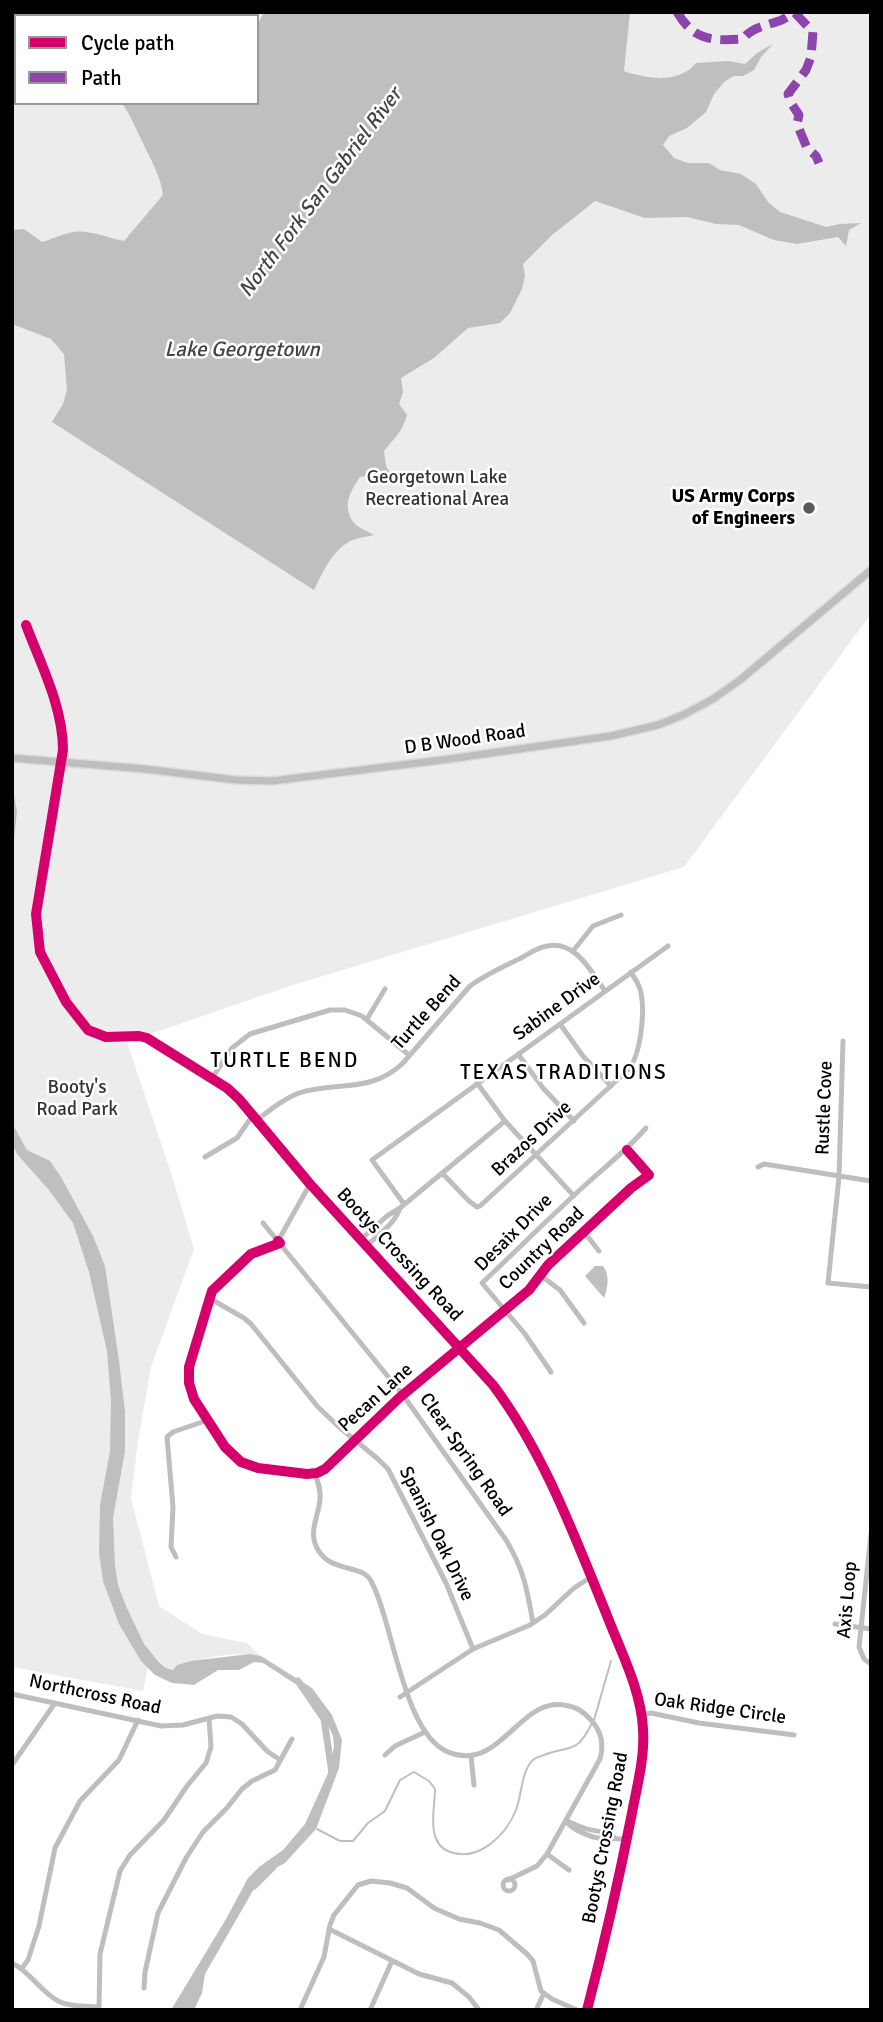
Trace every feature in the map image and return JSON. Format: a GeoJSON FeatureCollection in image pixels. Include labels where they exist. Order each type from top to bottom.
{"type":"FeatureCollection","features":[{"type":"Feature","properties":{"kind":"main road","name":"D B Wood Road"},"geometry":{"type":"LineString","coordinates":[[12,758],[236,780],[272,781],[611,736],[683,715],[713,699],[740,680],[871,570]]}},
{"type":"Feature","properties":{"kind":"street","name":"Bootys Crossing Road"},"geometry":{"type":"LineString","coordinates":[[26,625],[58,711],[63,739],[36,914],[38,941],[43,958],[66,1002],[88,1030],[106,1037],[143,1036],[234,1094],[310,1185],[493,1385],[524,1432],[551,1485],[591,1577],[636,1690],[644,1731],[642,1758],[627,1840],[587,2010]]}},
{"type":"Feature","properties":{"kind":"street"},"geometry":{"type":"LineString","coordinates":[[605,991],[585,962],[573,951],[593,926],[621,915]]}},
{"type":"Feature","properties":{"kind":"street","name":"Turtle Bend"},"geometry":{"type":"LineString","coordinates":[[205,1157],[237,1138],[255,1118],[302,1092],[360,1085],[378,1080],[397,1068],[476,982],[544,947],[556,945],[573,951]]}},
{"type":"Feature","properties":{"kind":"street","name":"Sabine Drive"},"geometry":{"type":"LineString","coordinates":[[402,1206],[372,1160],[668,946]]}},
{"type":"Feature","properties":{"kind":"street","name":"Brazos Drive"},"geometry":{"type":"LineString","coordinates":[[442,1173],[468,1201],[477,1207],[485,1203],[633,1064],[637,1052],[642,999],[640,987],[631,972]]}},
{"type":"Feature","properties":{"kind":"street"},"geometry":{"type":"LineString","coordinates":[[367,1018],[385,989]]}},
{"type":"Feature","properties":{"kind":"street"},"geometry":{"type":"LineString","coordinates":[[212,1078],[232,1048],[250,1034],[330,1010],[348,1011],[367,1018],[409,1055]]}},
{"type":"Feature","properties":{"kind":"street"},"geometry":{"type":"LineString","coordinates":[[560,1024],[583,1056],[611,1086]]}},
{"type":"Feature","properties":{"kind":"street","name":"Rustle Cove"},"geometry":{"type":"LineString","coordinates":[[843,1041],[839,1177],[828,1283],[871,1287]]}},
{"type":"Feature","properties":{"kind":"street"},"geometry":{"type":"LineString","coordinates":[[518,1054],[542,1087],[574,1121]]}},
{"type":"Feature","properties":{"kind":"street"},"geometry":{"type":"LineString","coordinates":[[477,1083],[505,1121],[574,1196]]}},
{"type":"Feature","properties":{"kind":"street"},"geometry":{"type":"LineString","coordinates":[[360,1240],[505,1121]]}},
{"type":"Feature","properties":{"kind":"street","name":"Desaix Drive"},"geometry":{"type":"LineString","coordinates":[[551,1372],[505,1309],[482,1283],[606,1166],[627,1150],[646,1128]]}},
{"type":"Feature","properties":{"kind":"street","name":"Country Road"},"geometry":{"type":"LineString","coordinates":[[461,1348],[529,1290],[548,1265],[631,1188],[649,1175],[627,1150]]}},
{"type":"Feature","properties":{"kind":"street"},"geometry":{"type":"LineString","coordinates":[[758,1167],[764,1164],[871,1181]]}},
{"type":"Feature","properties":{"kind":"street"},"geometry":{"type":"LineString","coordinates":[[310,1185],[279,1242],[251,1254],[215,1287],[209,1298],[189,1367],[191,1393],[225,1447],[241,1462],[258,1468],[316,1474],[321,1497],[313,1530],[316,1547],[329,1562],[365,1574],[371,1580],[407,1693],[425,1732],[435,1744],[456,1755],[471,1756],[493,1747],[532,1713],[544,1707],[565,1705],[577,1709],[597,1728],[602,1746],[600,1759],[547,1854],[537,1866],[508,1880]]}},
{"type":"Feature","properties":{"kind":"street"},"geometry":{"type":"LineString","coordinates":[[413,1197],[418,1204]]}},
{"type":"Feature","properties":{"kind":"street"},"geometry":{"type":"LineString","coordinates":[[366,1246],[392,1221],[402,1206]]}},
{"type":"Feature","properties":{"kind":"street","name":"Clear Spring Road"},"geometry":{"type":"LineString","coordinates":[[263,1223],[403,1395],[513,1552],[526,1581],[533,1623]]}},
{"type":"Feature","properties":{"kind":"street"},"geometry":{"type":"LineString","coordinates":[[583,1232],[599,1251]]}},
{"type":"Feature","properties":{"kind":"street"},"geometry":{"type":"LineString","coordinates":[[540,1275],[560,1290],[584,1323]]}},
{"type":"Feature","properties":{"kind":"street","name":"Spanish Oak Drive"},"geometry":{"type":"LineString","coordinates":[[209,1298],[251,1324],[318,1407],[381,1461],[391,1475],[446,1583],[473,1649]]}},
{"type":"Feature","properties":{"kind":"street","name":"Pecan Lane"},"geometry":{"type":"LineString","coordinates":[[316,1474],[325,1469],[403,1395],[461,1348]]}},
{"type":"Feature","properties":{"kind":"street"},"geometry":{"type":"LineString","coordinates":[[176,1557],[171,1547],[173,1507],[167,1437],[173,1432],[208,1420]]}},
{"type":"Feature","properties":{"kind":"street","name":"Axis Loop"},"geometry":{"type":"LineString","coordinates":[[871,1534],[860,1650],[864,1659],[871,1664]]}},
{"type":"Feature","properties":{"kind":"street"},"geometry":{"type":"LineString","coordinates":[[400,1697],[473,1649],[533,1623],[573,1588],[591,1577]]}},
{"type":"Feature","properties":{"kind":"street"},"geometry":{"type":"LineString","coordinates":[[835,1625],[871,1629]]}},
{"type":"Feature","properties":{"kind":"street","name":"Northcross Road"},"geometry":{"type":"LineString","coordinates":[[12,1694],[170,1726],[224,1716],[242,1724],[267,1751],[280,1760]]}},
{"type":"Feature","properties":{"kind":"street"},"geometry":{"type":"LineString","coordinates":[[12,1765],[55,1703]]}},
{"type":"Feature","properties":{"kind":"street","name":"Oak Ridge Circle"},"geometry":{"type":"LineString","coordinates":[[642,1715],[651,1713],[699,1723],[794,1735]]}},
{"type":"Feature","properties":{"kind":"street"},"geometry":{"type":"LineString","coordinates":[[12,1963],[22,1968],[61,2002],[99,2008],[100,1954],[120,1871],[127,1858],[164,1820],[206,1763],[211,1747],[209,1718]]}},
{"type":"Feature","properties":{"kind":"street"},"geometry":{"type":"LineString","coordinates":[[22,1968],[28,1960],[39,1926],[55,1848],[80,1801],[119,1760],[138,1720]]}},
{"type":"Feature","properties":{"kind":"street"},"geometry":{"type":"LineString","coordinates":[[385,1755],[395,1746],[425,1732]]}},
{"type":"Feature","properties":{"kind":"street"},"geometry":{"type":"LineString","coordinates":[[144,1988],[158,1913],[186,1858],[203,1832],[242,1789],[275,1770],[292,1739]]}},
{"type":"Feature","properties":{"kind":"street"},"geometry":{"type":"LineString","coordinates":[[471,1756],[474,1785]]}},
{"type":"Feature","properties":{"kind":"street"},"geometry":{"type":"LineString","coordinates":[[566,1821],[570,1828],[579,1832],[608,1840],[614,1837],[627,1840]]}},
{"type":"Feature","properties":{"kind":"street"},"geometry":{"type":"LineString","coordinates":[[547,1854],[569,1870]]}},
{"type":"Feature","properties":{"kind":"street"},"geometry":{"type":"LineString","coordinates":[[300,2010],[324,1957],[331,1921],[340,1906],[360,1884],[373,1881],[407,1888],[434,1908],[459,1919],[499,1930],[533,1961],[539,1987],[544,1993],[577,2010]]}},
{"type":"Feature","properties":{"kind":"street"},"geometry":{"type":"LineString","coordinates":[[329,1929],[419,1974],[452,1983],[469,1997],[479,2010]]}},
{"type":"Feature","properties":{"kind":"street"},"geometry":{"type":"LineString","coordinates":[[370,2010],[393,1961]]}},
{"type":"Feature","properties":{"kind":"street"},"geometry":{"type":"LineString","coordinates":[[536,2010],[544,1993]]}},
{"type":"Feature","properties":{"kind":"green space","name":"Georgetown Lake Recreational Area"},"geometry":{"type":"Polygon","coordinates":[[[12,12],[871,12],[871,614],[684,867],[293,985],[127,1042],[194,1249],[151,1367],[131,1498],[159,1606],[202,1634],[247,1643],[261,1656],[240,1654],[216,1657],[173,1670],[166,1668],[151,1652],[143,1691],[12,1667],[12,12]]]}},
{"type":"Feature","properties":{"kind":"water","name":"Lake Georgetown"},"geometry":{"type":"Polygon","coordinates":[[[264,12],[630,12],[624,71],[652,78],[681,74],[696,63],[728,61],[745,64],[773,44],[754,70],[724,82],[714,94],[706,112],[687,128],[669,136],[663,145],[674,158],[688,163],[709,163],[720,170],[741,174],[756,184],[768,202],[780,212],[826,227],[861,223],[849,230],[846,246],[838,237],[797,244],[774,240],[739,225],[716,224],[687,217],[645,218],[595,201],[552,235],[523,264],[525,276],[522,289],[510,313],[500,323],[468,328],[434,358],[401,378],[403,392],[399,404],[407,415],[400,431],[384,451],[390,473],[360,477],[348,500],[348,512],[355,524],[374,535],[353,540],[341,547],[314,590],[52,422],[63,404],[67,390],[64,354],[51,339],[12,324],[12,230],[24,229],[42,242],[76,232],[124,241],[163,195],[155,169],[123,105],[259,105],[259,22],[264,12]]]}},
{"type":"Feature","properties":{"kind":"water"},"geometry":{"type":"Polygon","coordinates":[[[12,784],[17,811],[12,861],[12,784]]]}},
{"type":"Feature","properties":{"kind":"water"},"geometry":{"type":"Polygon","coordinates":[[[12,1123],[27,1150],[50,1161],[61,1177],[93,1236],[105,1266],[125,1412],[125,1451],[113,1518],[115,1565],[118,1585],[144,1644],[159,1662],[173,1670],[177,1665],[191,1661],[250,1654],[261,1656],[312,1688],[332,1715],[342,1740],[339,1768],[316,1829],[285,1863],[262,1875],[205,1974],[202,1993],[194,2010],[171,2010],[248,1878],[283,1850],[305,1824],[329,1771],[334,1747],[333,1736],[308,1692],[263,1663],[254,1662],[239,1670],[218,1670],[194,1685],[172,1683],[155,1675],[141,1661],[119,1624],[103,1581],[99,1553],[100,1505],[110,1451],[111,1401],[107,1351],[89,1272],[73,1223],[49,1190],[17,1154],[12,1143],[12,1123]]]}},
{"type":"Feature","properties":{"kind":"water"},"geometry":{"type":"Polygon","coordinates":[[[595,1266],[603,1266],[607,1273],[604,1298],[585,1276],[595,1266]]]}},
{"type":"Feature","properties":{"kind":"waterway"},"geometry":{"type":"LineString","coordinates":[[594,1720],[611,1661]]}},
{"type":"Feature","properties":{"kind":"waterway","name":"North Fork San Gabriel River"},"geometry":{"type":"LineString","coordinates":[[298,1681],[324,1719],[332,1773]]}},
{"type":"Feature","properties":{"kind":"waterway"},"geometry":{"type":"LineString","coordinates":[[317,1829],[340,1841],[353,1841],[368,1823],[385,1811],[400,1780],[414,1772],[429,1781],[435,1789],[433,1825],[437,1841],[442,1848],[461,1854],[481,1850],[506,1829],[516,1810],[524,1776],[534,1759],[571,1748],[581,1741],[591,1725]]}},
{"type":"Feature","properties":{"kind":"waterway","name":"North Fork San Gabriel River"},"geometry":{"type":"LineString","coordinates":[[254,1886],[273,1867]]}},
{"type":"Feature","properties":{"kind":"marked path"},"geometry":{"type":"LineString","coordinates":[[677,12],[690,29],[713,39],[743,39],[755,29],[795,13],[813,32],[811,57],[806,70],[788,94],[799,115],[797,124],[807,148],[819,163]]}},
{"type":"Feature","properties":{"kind":"cycle path"},"geometry":{"type":"LineString","coordinates":[[26,625],[50,686],[62,734],[63,750],[36,914],[40,952],[66,1002],[88,1030],[106,1037],[147,1038],[227,1088],[310,1184],[493,1385],[528,1438],[557,1495],[623,1655],[638,1699],[643,1750],[622,1862],[587,2010]]}},
{"type":"Feature","properties":{"kind":"cycle path"},"geometry":{"type":"LineString","coordinates":[[278,1241],[280,1243],[251,1254],[212,1291],[189,1367],[189,1383],[194,1399],[225,1447],[241,1462],[258,1468],[317,1473],[325,1469],[399,1398],[529,1290],[548,1265],[631,1188],[649,1175],[627,1150]]}},
{"type":"Feature","properties":{"kind":"place","name":"US Army Corps of Engineers"},"geometry":{"type":"Point","coordinates":[809,508]}},
{"type":"Feature","properties":{"kind":"district","name":"TURTLE BEND"},"geometry":{"type":"Point","coordinates":[285,1061]}},
{"type":"Feature","properties":{"kind":"district","name":"TEXAS TRADITIONS"},"geometry":{"type":"Point","coordinates":[564,1073]}},
{"type":"Feature","properties":{"kind":"park label","name":"Booty's Road Park"},"geometry":{"type":"Point","coordinates":[77,1099]}}]}
